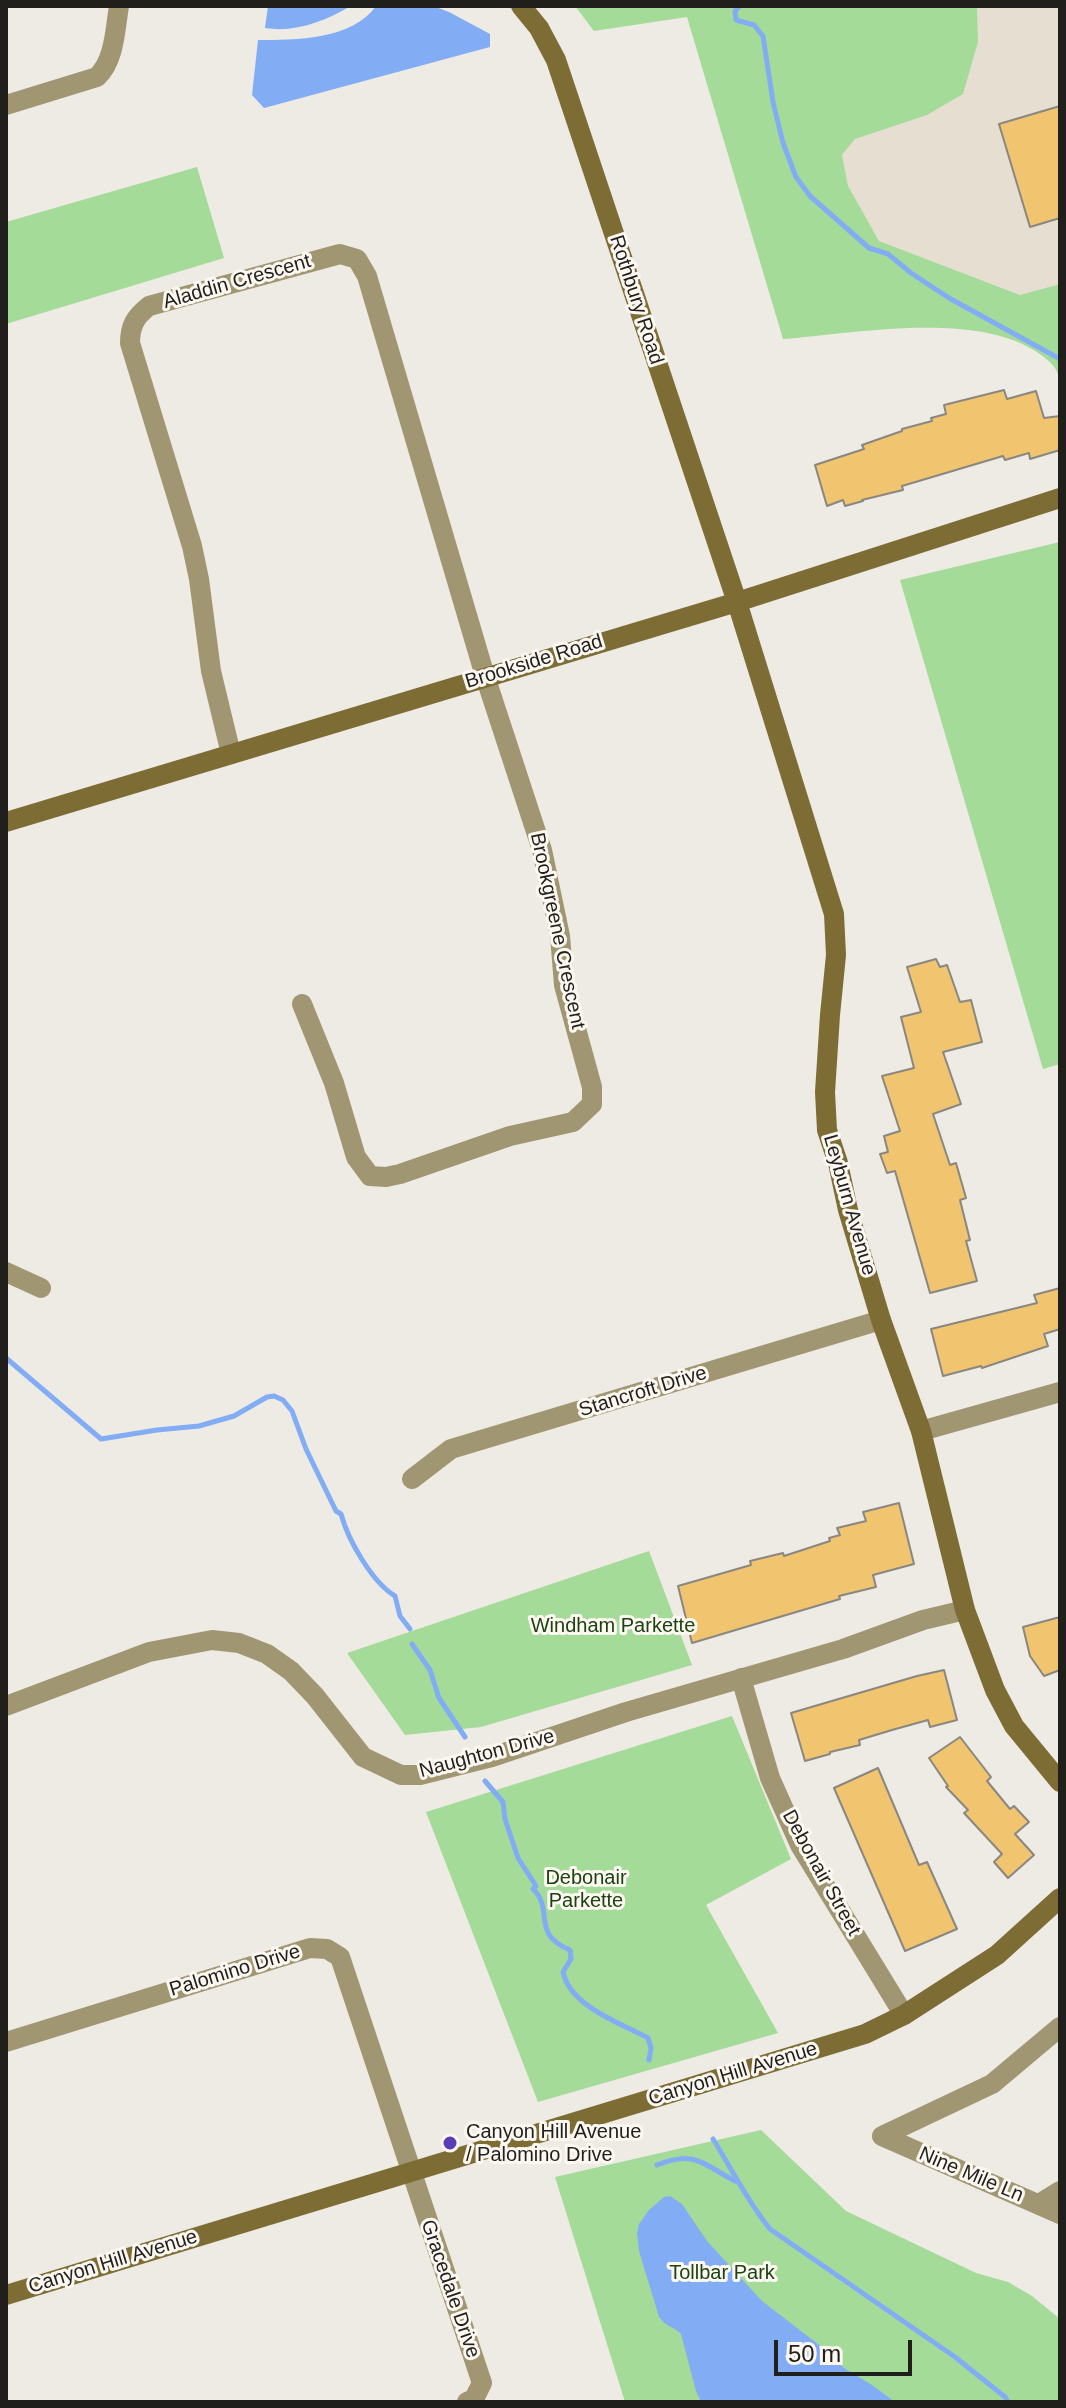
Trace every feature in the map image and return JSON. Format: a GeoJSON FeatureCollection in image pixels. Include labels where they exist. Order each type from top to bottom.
{"type":"FeatureCollection","features":[{"type":"Feature","properties":{"kind":"street"},"geometry":{"type":"LineString","coordinates":[[6,105],[97,77],[110,57],[119,6]]}},
{"type":"Feature","properties":{"kind":"street","name":"Rothbury Road"},"geometry":{"type":"LineString","coordinates":[[521,6],[539,28],[556,60],[737,602]]}},
{"type":"Feature","properties":{"kind":"street","name":"Aladdin Crescent"},"geometry":{"type":"LineString","coordinates":[[231,754],[211,671],[192,546],[130,343],[130,330],[136,316],[149,306],[321,258],[340,254],[357,259],[367,276],[485,676]]}},
{"type":"Feature","properties":{"kind":"street","name":"Brookside Road"},"geometry":{"type":"LineString","coordinates":[[6,822],[737,602],[1060,498]]}},
{"type":"Feature","properties":{"kind":"street","name":"Leyburn Avenue"},"geometry":{"type":"LineString","coordinates":[[737,602],[834,914],[836,955],[825,1092],[827,1130],[848,1210],[881,1320],[921,1431],[965,1610],[995,1690],[1014,1726],[1060,1782]]}},
{"type":"Feature","properties":{"kind":"street","name":"Brookgreene Crescent"},"geometry":{"type":"LineString","coordinates":[[302,1004],[334,1083],[356,1157],[370,1176],[400,1174],[510,1136],[573,1122],[592,1104],[592,1087],[564,985],[560,936],[542,850],[485,676]]}},
{"type":"Feature","properties":{"kind":"street"},"geometry":{"type":"LineString","coordinates":[[6,1272],[41,1288]]}},
{"type":"Feature","properties":{"kind":"street","name":"Stancroft Drive"},"geometry":{"type":"LineString","coordinates":[[412,1479],[451,1449],[881,1320]]}},
{"type":"Feature","properties":{"kind":"street"},"geometry":{"type":"LineString","coordinates":[[921,1431],[1060,1392]]}},
{"type":"Feature","properties":{"kind":"street","name":"Naughton Drive"},"geometry":{"type":"LineString","coordinates":[[6,1706],[149,1652],[212,1640],[239,1643],[267,1654],[291,1671],[363,1757],[401,1775],[420,1775],[492,1757],[626,1712],[843,1649],[923,1620],[965,1610]]}},
{"type":"Feature","properties":{"kind":"street","name":"Debonair Street"},"geometry":{"type":"LineString","coordinates":[[741,1678],[770,1778],[800,1845],[904,2015]]}},
{"type":"Feature","properties":{"kind":"street","name":"Canyon Hill Avenue"},"geometry":{"type":"LineString","coordinates":[[6,2295],[865,2034],[904,2015],[997,1955],[1060,1898]]}},
{"type":"Feature","properties":{"kind":"street","name":"Palomino Drive"},"geometry":{"type":"LineString","coordinates":[[6,2042],[310,1948],[327,1949],[340,1957],[346,1968],[410,2171]]}},
{"type":"Feature","properties":{"kind":"street","name":"Nine Mile Ln"},"geometry":{"type":"LineString","coordinates":[[1060,2027],[992,2084],[882,2136],[1060,2214]]}},
{"type":"Feature","properties":{"kind":"street","name":"Gracedale Drive"},"geometry":{"type":"LineString","coordinates":[[410,2171],[482,2383],[474,2399],[467,2402]]}},
{"type":"Feature","properties":{"kind":"street"},"geometry":{"type":"LineString","coordinates":[[1039,2204],[1060,2191]]}},
{"type":"Feature","properties":{"kind":"shaded area"},"geometry":{"type":"Polygon","coordinates":[[[977,6],[1060,6],[1060,284],[1020,295],[879,241],[848,187],[842,155],[855,138],[927,115],[978,42],[977,6]]]}},
{"type":"Feature","properties":{"kind":"green space"},"geometry":{"type":"Polygon","coordinates":[[[575,6],[977,6],[978,42],[963,94],[927,115],[855,139],[842,155],[848,186],[879,241],[1020,295],[1060,284],[1060,417],[1059,379],[1054,366],[1032,349],[1006,338],[977,331],[911,328],[783,339],[687,17],[594,31],[575,6]]]}},
{"type":"Feature","properties":{"kind":"green space"},"geometry":{"type":"Polygon","coordinates":[[[197,167],[224,258],[6,324],[6,222],[197,167]]]}},
{"type":"Feature","properties":{"kind":"green space"},"geometry":{"type":"Polygon","coordinates":[[[1060,542],[1060,1064],[1043,1069],[900,580],[1060,542]]]}},
{"type":"Feature","properties":{"kind":"green space","name":"Windham Parkette"},"geometry":{"type":"Polygon","coordinates":[[[649,1551],[692,1665],[481,1727],[405,1735],[347,1653],[649,1551]]]}},
{"type":"Feature","properties":{"kind":"green space","name":"Debonair Parkette"},"geometry":{"type":"Polygon","coordinates":[[[732,1716],[791,1859],[706,1905],[778,2033],[538,2102],[426,1812],[732,1716]]]}},
{"type":"Feature","properties":{"kind":"green space","name":"Tollbar Park"},"geometry":{"type":"Polygon","coordinates":[[[761,2130],[846,2211],[976,2273],[1008,2282],[1032,2296],[1060,2319],[1060,2402],[625,2402],[555,2177],[761,2130]]]}},
{"type":"Feature","properties":{"kind":"water"},"geometry":{"type":"Polygon","coordinates":[[[268,6],[351,6],[310,24],[276,29],[265,28],[268,6]]]}},
{"type":"Feature","properties":{"kind":"water"},"geometry":{"type":"Polygon","coordinates":[[[376,6],[433,6],[490,34],[490,47],[264,108],[252,95],[258,40],[305,38],[338,32],[353,26],[376,6]]]}},
{"type":"Feature","properties":{"kind":"water"},"geometry":{"type":"Polygon","coordinates":[[[670,2196],[682,2204],[707,2241],[762,2301],[827,2351],[844,2368],[895,2402],[701,2402],[681,2334],[659,2317],[639,2251],[639,2224],[649,2210],[664,2197],[670,2196]]]}},
{"type":"Feature","properties":{"kind":"building"},"geometry":{"type":"Polygon","coordinates":[[[1060,106],[1060,218],[1030,227],[999,124],[1060,106]]]}},
{"type":"Feature","properties":{"kind":"building"},"geometry":{"type":"Polygon","coordinates":[[[1004,390],[1007,399],[1036,391],[1044,418],[1060,416],[1060,450],[1030,459],[1029,453],[1005,460],[1003,456],[902,486],[903,490],[845,506],[843,500],[827,506],[815,465],[864,449],[862,445],[902,429],[932,421],[931,418],[946,414],[944,405],[1004,390]]]}},
{"type":"Feature","properties":{"kind":"building"},"geometry":{"type":"Polygon","coordinates":[[[936,959],[940,967],[947,965],[960,1002],[971,1000],[982,1042],[943,1052],[961,1104],[933,1114],[950,1165],[956,1163],[966,1198],[960,1200],[970,1240],[966,1241],[977,1281],[930,1293],[895,1171],[887,1173],[880,1154],[888,1152],[884,1136],[900,1131],[882,1076],[914,1068],[901,1017],[921,1012],[907,967],[936,959]]]}},
{"type":"Feature","properties":{"kind":"building"},"geometry":{"type":"Polygon","coordinates":[[[1060,1288],[1060,1329],[1044,1334],[1048,1346],[982,1368],[943,1376],[931,1329],[1037,1303],[1034,1295],[1060,1288]]]}},
{"type":"Feature","properties":{"kind":"building"},"geometry":{"type":"Polygon","coordinates":[[[899,1503],[914,1564],[873,1575],[876,1587],[692,1643],[678,1586],[751,1565],[750,1561],[783,1553],[784,1556],[830,1541],[829,1538],[840,1535],[837,1528],[866,1521],[863,1512],[899,1503]]]}},
{"type":"Feature","properties":{"kind":"building"},"geometry":{"type":"Polygon","coordinates":[[[1060,1617],[1060,1670],[1044,1676],[1030,1656],[1023,1627],[1060,1617]]]}},
{"type":"Feature","properties":{"kind":"building"},"geometry":{"type":"Polygon","coordinates":[[[944,1670],[957,1720],[930,1727],[928,1720],[859,1740],[860,1745],[805,1761],[791,1713],[944,1670]]]}},
{"type":"Feature","properties":{"kind":"building"},"geometry":{"type":"Polygon","coordinates":[[[960,1737],[991,1777],[987,1781],[1010,1809],[1014,1806],[1029,1822],[1015,1834],[1034,1855],[1008,1878],[994,1862],[1002,1854],[964,1813],[968,1810],[946,1787],[929,1758],[960,1737]]]}},
{"type":"Feature","properties":{"kind":"building"},"geometry":{"type":"Polygon","coordinates":[[[878,1768],[919,1865],[927,1862],[957,1929],[905,1951],[834,1788],[878,1768]]]}},
{"type":"Feature","properties":{"kind":"waterway"},"geometry":{"type":"LineString","coordinates":[[740,6],[735,11],[736,20],[754,25],[763,36],[783,143],[796,177],[810,196],[869,248],[888,254],[949,298],[1060,359]]}},
{"type":"Feature","properties":{"kind":"waterway"},"geometry":{"type":"LineString","coordinates":[[6,1358],[101,1439],[199,1426],[234,1416],[267,1397],[283,1400],[292,1411],[306,1449],[336,1511],[341,1514],[355,1548],[378,1581],[395,1596],[400,1616],[410,1629]]}},
{"type":"Feature","properties":{"kind":"waterway"},"geometry":{"type":"LineString","coordinates":[[412,1644],[430,1670],[439,1698],[465,1737]]}},
{"type":"Feature","properties":{"kind":"waterway"},"geometry":{"type":"LineString","coordinates":[[485,1781],[503,1802],[505,1819],[518,1858],[536,1886],[533,1889],[542,1905],[550,1937],[570,1950],[571,1959],[563,1972],[568,1984],[586,2004],[648,2038],[651,2048],[649,2060]]}},
{"type":"Feature","properties":{"kind":"waterway"},"geometry":{"type":"LineString","coordinates":[[713,2139],[770,2229],[955,2357],[1008,2402]]}},
{"type":"Feature","properties":{"kind":"waterway"},"geometry":{"type":"LineString","coordinates":[[657,2165],[689,2159],[735,2181]]}},
{"type":"Feature","properties":{"kind":"place","name":"Canyon Hill Avenue / Palomino Drive"},"geometry":{"type":"Point","coordinates":[450,2143]}}]}
